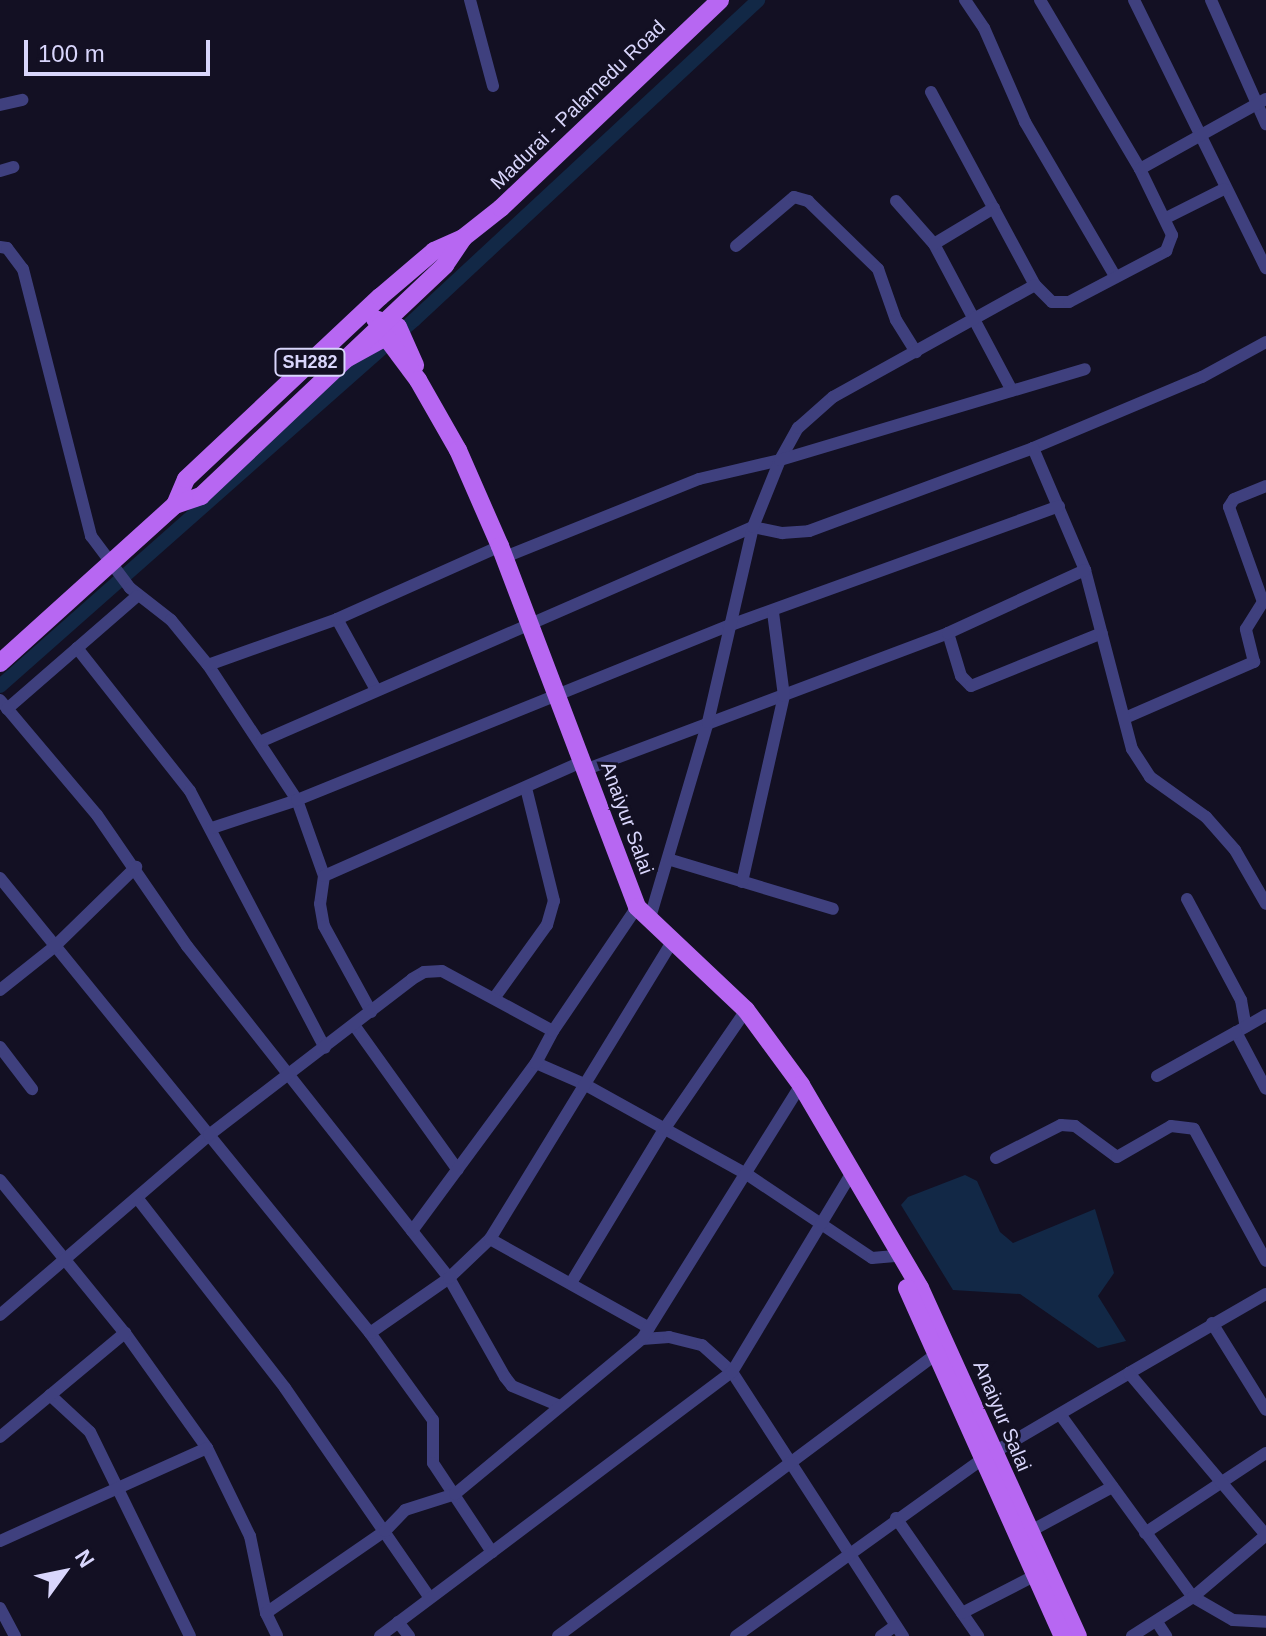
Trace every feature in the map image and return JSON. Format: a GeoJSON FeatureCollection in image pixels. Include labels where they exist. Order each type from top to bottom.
{"type":"FeatureCollection","features":[{"type":"Feature","properties":{"kind":"main road","name":"Madurai - Palamedu Road"},"geometry":{"type":"LineString","coordinates":[[0,663],[114,569],[175,505],[186,479],[360,315],[434,251],[463,238],[501,208],[720,0]]}},
{"type":"Feature","properties":{"kind":"main road","name":"Madurai - Palamedu Road"},"geometry":{"type":"LineString","coordinates":[[175,505],[201,496],[333,366],[393,333],[423,285],[445,265],[463,238]]}},
{"type":"Feature","properties":{"kind":"main road","name":"Anaiyur Salai"},"geometry":{"type":"LineString","coordinates":[[380,297],[393,333],[458,450],[502,552],[643,914],[746,1010],[801,1085],[878,1218],[941,1350],[1023,1536],[1078,1636]]}},
{"type":"Feature","properties":{"kind":"main road"},"geometry":{"type":"LineString","coordinates":[[360,315],[393,333]]}},
{"type":"Feature","properties":{"kind":"main road"},"geometry":{"type":"LineString","coordinates":[[282,388],[295,404]]}},
{"type":"Feature","properties":{"kind":"main road","name":"Anaiyur Salai"},"geometry":{"type":"LineString","coordinates":[[878,1218],[941,1350]]}},
{"type":"Feature","properties":{"kind":"main road","name":"Anaiyur Salai"},"geometry":{"type":"LineString","coordinates":[[1023,1536],[1034,1576],[1063,1636]]}},
{"type":"Feature","properties":{"kind":"street"},"geometry":{"type":"LineString","coordinates":[[470,0],[493,86]]}},
{"type":"Feature","properties":{"kind":"street"},"geometry":{"type":"LineString","coordinates":[[965,0],[984,28],[1025,122],[1115,276]]}},
{"type":"Feature","properties":{"kind":"street"},"geometry":{"type":"LineString","coordinates":[[931,92],[1035,285],[1061,303],[1171,247],[1166,218],[1040,0]]}},
{"type":"Feature","properties":{"kind":"street"},"geometry":{"type":"LineString","coordinates":[[1134,0],[1197,136],[1266,268]]}},
{"type":"Feature","properties":{"kind":"street"},"geometry":{"type":"LineString","coordinates":[[1211,0],[1261,102],[1266,124]]}},
{"type":"Feature","properties":{"kind":"street"},"geometry":{"type":"LineString","coordinates":[[0,105],[22,100]]}},
{"type":"Feature","properties":{"kind":"street"},"geometry":{"type":"LineString","coordinates":[[1140,169],[1261,102]]}},
{"type":"Feature","properties":{"kind":"street"},"geometry":{"type":"LineString","coordinates":[[1166,218],[1224,189]]}},
{"type":"Feature","properties":{"kind":"street"},"geometry":{"type":"LineString","coordinates":[[736,246],[794,197],[808,201],[858,244],[878,269],[896,320],[916,352]]}},
{"type":"Feature","properties":{"kind":"street"},"geometry":{"type":"LineString","coordinates":[[896,201],[934,244],[1012,391]]}},
{"type":"Feature","properties":{"kind":"street"},"geometry":{"type":"LineString","coordinates":[[934,244],[994,208]]}},
{"type":"Feature","properties":{"kind":"street"},"geometry":{"type":"LineString","coordinates":[[0,247],[7,248],[23,269],[84,519],[114,569],[133,592],[171,620],[208,665],[262,741],[297,800],[324,876],[320,904],[324,926],[371,1012]]}},
{"type":"Feature","properties":{"kind":"street"},"geometry":{"type":"LineString","coordinates":[[412,1231],[536,1063],[553,1031],[643,914],[671,860],[708,722],[753,527],[780,460],[811,414],[1035,285]]}},
{"type":"Feature","properties":{"kind":"street"},"geometry":{"type":"LineString","coordinates":[[262,741],[753,527],[782,533],[809,531],[1033,448],[1202,377],[1266,342]]}},
{"type":"Feature","properties":{"kind":"street"},"geometry":{"type":"LineString","coordinates":[[208,665],[337,619],[502,552],[699,479],[780,460],[1085,369]]}},
{"type":"Feature","properties":{"kind":"street"},"geometry":{"type":"LineString","coordinates":[[1033,448],[1085,570],[1140,763],[1206,817],[1235,850],[1266,904]]}},
{"type":"Feature","properties":{"kind":"street"},"geometry":{"type":"LineString","coordinates":[[1125,718],[1260,659],[1246,629],[1263,602],[1230,520],[1229,507],[1234,499],[1266,486]]}},
{"type":"Feature","properties":{"kind":"street"},"geometry":{"type":"LineString","coordinates":[[212,828],[297,800],[728,626],[773,613],[1059,506]]}},
{"type":"Feature","properties":{"kind":"street"},"geometry":{"type":"LineString","coordinates":[[324,876],[526,788],[784,696],[948,633],[1085,570]]}},
{"type":"Feature","properties":{"kind":"street"},"geometry":{"type":"LineString","coordinates":[[133,592],[77,648],[4,706],[136,867],[187,946],[449,1278],[512,1386],[560,1406]]}},
{"type":"Feature","properties":{"kind":"street"},"geometry":{"type":"LineString","coordinates":[[742,882],[784,696],[773,613]]}},
{"type":"Feature","properties":{"kind":"street"},"geometry":{"type":"LineString","coordinates":[[337,619],[376,690]]}},
{"type":"Feature","properties":{"kind":"street"},"geometry":{"type":"LineString","coordinates":[[948,633],[961,676],[971,686],[1102,633]]}},
{"type":"Feature","properties":{"kind":"street"},"geometry":{"type":"LineString","coordinates":[[77,648],[172,766],[212,828],[325,1048]]}},
{"type":"Feature","properties":{"kind":"street"},"geometry":{"type":"LineString","coordinates":[[495,997],[547,925],[554,901],[526,788]]}},
{"type":"Feature","properties":{"kind":"street"},"geometry":{"type":"LineString","coordinates":[[671,860],[833,909]]}},
{"type":"Feature","properties":{"kind":"street"},"geometry":{"type":"LineString","coordinates":[[0,990],[54,947],[136,867]]}},
{"type":"Feature","properties":{"kind":"street"},"geometry":{"type":"LineString","coordinates":[[0,878],[370,1333],[433,1420],[429,1455],[492,1552]]}},
{"type":"Feature","properties":{"kind":"street"},"geometry":{"type":"LineString","coordinates":[[1187,899],[1241,1000],[1241,1030],[1266,1089]]}},
{"type":"Feature","properties":{"kind":"street"},"geometry":{"type":"LineString","coordinates":[[370,1333],[449,1278],[490,1239],[673,940]]}},
{"type":"Feature","properties":{"kind":"street"},"geometry":{"type":"LineString","coordinates":[[0,1315],[209,1135],[432,969],[495,997],[553,1031]]}},
{"type":"Feature","properties":{"kind":"street"},"geometry":{"type":"LineString","coordinates":[[571,1283],[665,1128],[746,1010]]}},
{"type":"Feature","properties":{"kind":"street"},"geometry":{"type":"LineString","coordinates":[[1157,1076],[1266,1015]]}},
{"type":"Feature","properties":{"kind":"street"},"geometry":{"type":"LineString","coordinates":[[354,1025],[458,1170]]}},
{"type":"Feature","properties":{"kind":"street"},"geometry":{"type":"LineString","coordinates":[[0,1047],[32,1089]]}},
{"type":"Feature","properties":{"kind":"street"},"geometry":{"type":"LineString","coordinates":[[536,1063],[584,1084],[748,1175],[872,1258],[895,1256]]}},
{"type":"Feature","properties":{"kind":"street"},"geometry":{"type":"LineString","coordinates":[[266,1613],[385,1531],[405,1510],[455,1494],[645,1334],[748,1175],[801,1085]]}},
{"type":"Feature","properties":{"kind":"street"},"geometry":{"type":"LineString","coordinates":[[996,1158],[1061,1125],[1075,1126],[1117,1157],[1171,1126],[1194,1129],[1266,1261]]}},
{"type":"Feature","properties":{"kind":"street"},"geometry":{"type":"LineString","coordinates":[[380,1636],[732,1372],[851,1174]]}},
{"type":"Feature","properties":{"kind":"street"},"geometry":{"type":"LineString","coordinates":[[0,1180],[125,1333],[207,1448],[250,1536],[266,1613],[277,1636]]}},
{"type":"Feature","properties":{"kind":"street"},"geometry":{"type":"LineString","coordinates":[[138,1199],[285,1388],[430,1598]]}},
{"type":"Feature","properties":{"kind":"street"},"geometry":{"type":"LineString","coordinates":[[490,1239],[571,1283],[645,1334],[702,1345],[732,1372],[791,1459],[847,1555],[899,1631],[881,1636]]}},
{"type":"Feature","properties":{"kind":"street"},"geometry":{"type":"LineString","coordinates":[[740,1635],[896,1518],[988,1456],[1062,1417],[1129,1373],[1266,1294]]}},
{"type":"Feature","properties":{"kind":"street"},"geometry":{"type":"LineString","coordinates":[[1212,1323],[1266,1410]]}},
{"type":"Feature","properties":{"kind":"street"},"geometry":{"type":"LineString","coordinates":[[0,1437],[125,1333]]}},
{"type":"Feature","properties":{"kind":"street"},"geometry":{"type":"LineString","coordinates":[[558,1636],[791,1459],[941,1350]]}},
{"type":"Feature","properties":{"kind":"street"},"geometry":{"type":"LineString","coordinates":[[1129,1373],[1266,1535],[1193,1597],[1132,1636]]}},
{"type":"Feature","properties":{"kind":"street"},"geometry":{"type":"LineString","coordinates":[[50,1395],[90,1432],[122,1490],[190,1636]]}},
{"type":"Feature","properties":{"kind":"street"},"geometry":{"type":"LineString","coordinates":[[1062,1417],[1193,1597],[1233,1620],[1266,1622]]}},
{"type":"Feature","properties":{"kind":"street"},"geometry":{"type":"LineString","coordinates":[[0,1541],[122,1490],[207,1448]]}},
{"type":"Feature","properties":{"kind":"street"},"geometry":{"type":"LineString","coordinates":[[1145,1533],[1220,1479],[1266,1453]]}},
{"type":"Feature","properties":{"kind":"street"},"geometry":{"type":"LineString","coordinates":[[1023,1536],[1112,1487]]}},
{"type":"Feature","properties":{"kind":"street"},"geometry":{"type":"LineString","coordinates":[[896,1518],[978,1636]]}},
{"type":"Feature","properties":{"kind":"street"},"geometry":{"type":"LineString","coordinates":[[962,1613],[1034,1576]]}},
{"type":"Feature","properties":{"kind":"street"},"geometry":{"type":"LineString","coordinates":[[0,1608],[15,1636]]}},
{"type":"Feature","properties":{"kind":"street"},"geometry":{"type":"LineString","coordinates":[[398,1622],[409,1636]]}},
{"type":"Feature","properties":{"kind":"street"},"geometry":{"type":"LineString","coordinates":[[1157,1622],[1166,1636]]}},
{"type":"Feature","properties":{"kind":"water"},"geometry":{"type":"Polygon","coordinates":[[[965,1175],[977,1181],[1000,1232],[1013,1243],[1095,1209],[1114,1273],[1098,1296],[1126,1341],[1098,1348],[1020,1294],[953,1290],[901,1205],[908,1197],[965,1175]]]}},
{"type":"Feature","properties":{"kind":"waterway"},"geometry":{"type":"LineString","coordinates":[[0,686],[414,320],[758,0]]}}]}
